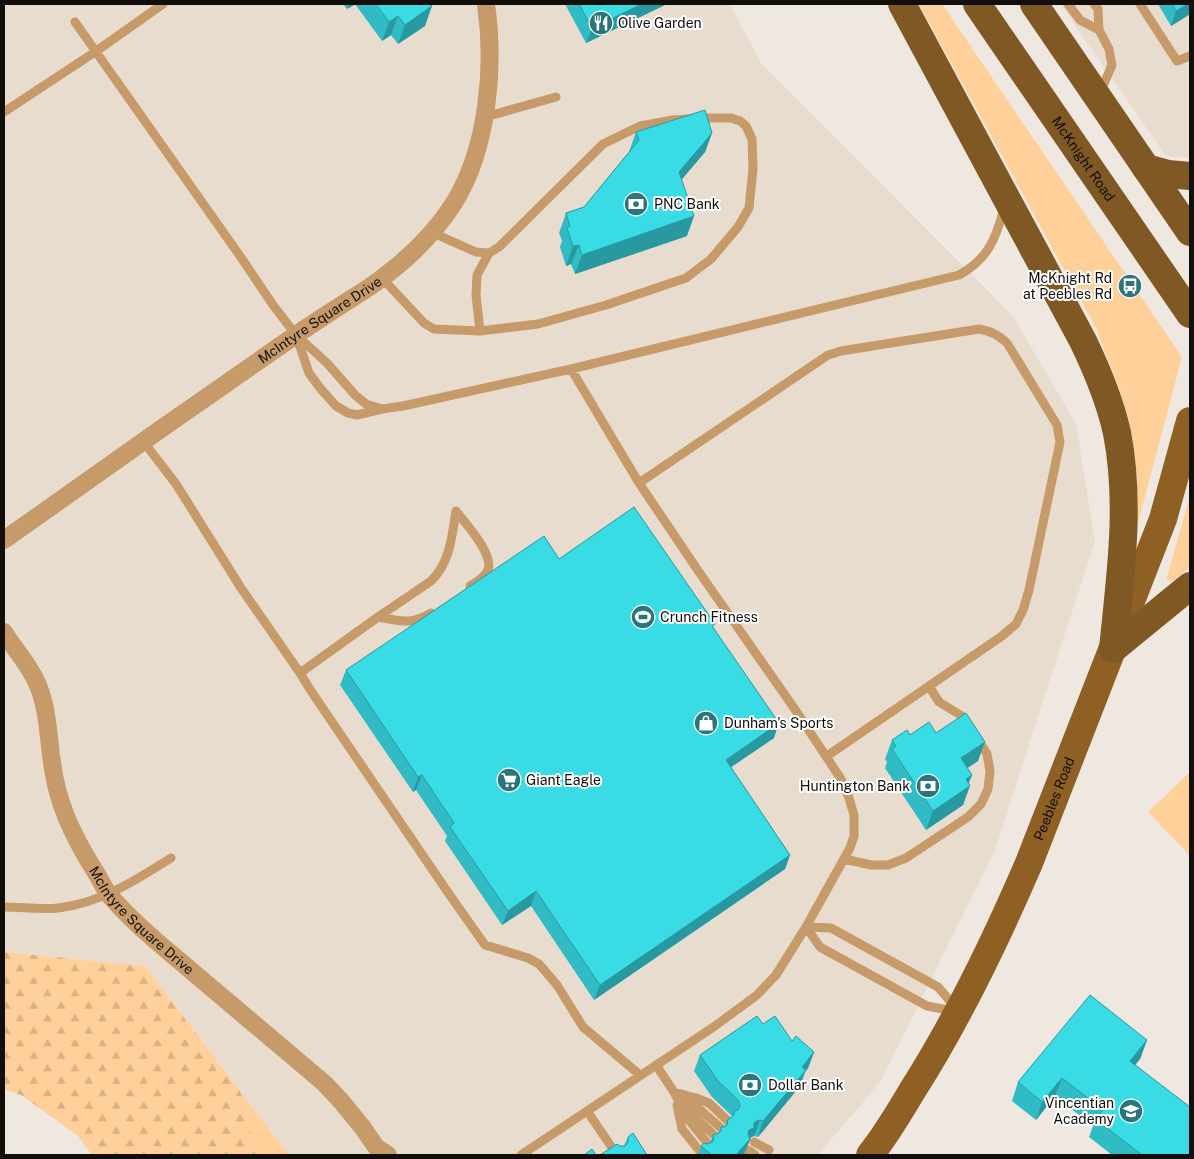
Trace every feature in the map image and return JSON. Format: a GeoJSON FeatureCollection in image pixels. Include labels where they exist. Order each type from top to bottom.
{"type":"FeatureCollection","features":[{"type":"Feature","properties":{"kind":"highway"},"geometry":{"type":"LineString","coordinates":[[902,4],[1007,198],[1090,356],[1104,387],[1117,433],[1124,489],[1123,544],[1113,649]]}},
{"type":"Feature","properties":{"kind":"highway","name":"McKnight Road"},"geometry":{"type":"LineString","coordinates":[[977,4],[1190,314]]}},
{"type":"Feature","properties":{"kind":"highway"},"geometry":{"type":"LineString","coordinates":[[1034,4],[1190,232]]}},
{"type":"Feature","properties":{"kind":"highway"},"geometry":{"type":"LineString","coordinates":[[1146,168],[1168,174],[1190,176]]}},
{"type":"Feature","properties":{"kind":"highway"},"geometry":{"type":"LineString","coordinates":[[1113,649],[1190,586]]}},
{"type":"Feature","properties":{"kind":"main road","name":"Peebles Road"},"geometry":{"type":"LineString","coordinates":[[870,1155],[929,1065],[959,1012],[1022,880],[1163,519],[1190,421]]}},
{"type":"Feature","properties":{"kind":"street","name":"McIntyre Square Drive"},"geometry":{"type":"LineString","coordinates":[[4,540],[143,441],[382,278],[437,227],[463,186],[470,171],[484,116],[490,69],[486,4]]}},
{"type":"Feature","properties":{"kind":"street","name":"McIntyre Square Drive"},"geometry":{"type":"LineString","coordinates":[[4,632],[38,684],[45,710],[54,780],[60,801],[84,855],[109,894],[133,921],[324,1084],[341,1101],[380,1152]]}},
{"type":"Feature","properties":{"kind":"lane"},"geometry":{"type":"LineString","coordinates":[[4,112],[163,4]]}},
{"type":"Feature","properties":{"kind":"lane"},"geometry":{"type":"LineString","coordinates":[[1068,4],[1080,20],[1099,30]]}},
{"type":"Feature","properties":{"kind":"lane"},"geometry":{"type":"LineString","coordinates":[[1094,4],[1098,9],[1099,30],[1109,49],[1112,65],[1098,97]]}},
{"type":"Feature","properties":{"kind":"lane"},"geometry":{"type":"LineString","coordinates":[[1140,4],[1177,61],[1190,56]]}},
{"type":"Feature","properties":{"kind":"lane"},"geometry":{"type":"LineString","coordinates":[[74,22],[240,256],[272,305],[296,335],[327,363],[355,395],[366,404],[382,409]]}},
{"type":"Feature","properties":{"kind":"lane"},"geometry":{"type":"LineString","coordinates":[[484,116],[556,97]]}},
{"type":"Feature","properties":{"kind":"lane"},"geometry":{"type":"LineString","coordinates":[[382,278],[424,323],[434,329],[480,331],[538,324],[606,305],[686,278],[711,259],[738,227],[749,208],[754,168],[752,139],[746,126],[740,121],[731,118],[673,120],[640,126],[603,144],[499,247],[489,253],[477,275],[476,295],[480,331]]}},
{"type":"Feature","properties":{"kind":"lane"},"geometry":{"type":"LineString","coordinates":[[296,335],[308,373],[336,406],[348,413],[358,415],[571,369],[959,275],[972,268],[982,258],[992,243],[999,227],[1007,198]]}},
{"type":"Feature","properties":{"kind":"lane"},"geometry":{"type":"LineString","coordinates":[[431,232],[476,252],[489,253]]}},
{"type":"Feature","properties":{"kind":"lane"},"geometry":{"type":"LineString","coordinates":[[639,483],[828,355],[841,350],[979,330],[990,331],[1007,343],[1057,425],[1060,442],[1030,590],[1023,610],[1016,624],[1002,636],[826,756]]}},
{"type":"Feature","properties":{"kind":"lane"},"geometry":{"type":"LineString","coordinates":[[521,1155],[757,996],[776,974],[806,927],[850,848],[855,828],[854,815],[844,785],[639,483],[571,369]]}},
{"type":"Feature","properties":{"kind":"lane"},"geometry":{"type":"LineString","coordinates":[[143,441],[176,484],[241,588],[485,944],[528,958],[539,964],[557,985],[584,1027],[640,1075]]}},
{"type":"Feature","properties":{"kind":"lane"},"geometry":{"type":"LineString","coordinates":[[300,673],[432,581],[443,566],[450,548],[456,511],[482,546],[488,561],[488,568],[484,575],[462,592]]}},
{"type":"Feature","properties":{"kind":"lane"},"geometry":{"type":"LineString","coordinates":[[378,617],[399,622],[416,620],[421,619],[437,608]]}},
{"type":"Feature","properties":{"kind":"lane"},"geometry":{"type":"LineString","coordinates":[[844,859],[871,864],[888,864],[906,858],[968,817],[981,804],[988,789],[990,771],[987,754],[962,716],[939,702],[929,686]]}},
{"type":"Feature","properties":{"kind":"lane"},"geometry":{"type":"LineString","coordinates":[[4,907],[56,908],[88,902],[134,882],[171,858]]}},
{"type":"Feature","properties":{"kind":"lane"},"geometry":{"type":"LineString","coordinates":[[806,927],[820,947],[927,1006],[959,1012]]}},
{"type":"Feature","properties":{"kind":"lane"},"geometry":{"type":"LineString","coordinates":[[806,927],[831,928],[930,982],[938,987],[959,1012]]}},
{"type":"Feature","properties":{"kind":"lane"},"geometry":{"type":"LineString","coordinates":[[656,1065],[674,1092],[698,1120],[716,1137]]}},
{"type":"Feature","properties":{"kind":"lane"},"geometry":{"type":"LineString","coordinates":[[674,1092],[709,1103],[725,1125]]}},
{"type":"Feature","properties":{"kind":"lane"},"geometry":{"type":"LineString","coordinates":[[674,1092],[687,1118],[709,1146]]}},
{"type":"Feature","properties":{"kind":"lane"},"geometry":{"type":"LineString","coordinates":[[674,1092],[682,1129],[702,1154]]}},
{"type":"Feature","properties":{"kind":"lane"},"geometry":{"type":"LineString","coordinates":[[587,1111],[617,1155]]}},
{"type":"Feature","properties":{"kind":"lane"},"geometry":{"type":"LineString","coordinates":[[754,1142],[769,1150]]}},
{"type":"Feature","properties":{"kind":"shaded area"},"geometry":{"type":"Polygon","coordinates":[[[4,4],[730,4],[761,63],[1013,316],[1076,424],[1095,541],[994,853],[880,1082],[818,1155],[289,1155],[145,966],[4,952],[4,4]]]}},
{"type":"Feature","properties":{"kind":"shaded area"},"geometry":{"type":"Polygon","coordinates":[[[1060,4],[1190,4],[1190,158],[1166,156],[1060,4]]]}},
{"type":"Feature","properties":{"kind":"green space"},"geometry":{"type":"Polygon","coordinates":[[[919,4],[942,4],[1182,357],[1137,527],[1137,478],[1121,393],[1096,328],[919,4]]]}},
{"type":"Feature","properties":{"kind":"green space"},"geometry":{"type":"Polygon","coordinates":[[[1190,496],[1190,567],[1173,581],[1166,580],[1190,496]]]}},
{"type":"Feature","properties":{"kind":"green space"},"geometry":{"type":"Polygon","coordinates":[[[1190,772],[1190,856],[1148,812],[1190,772]]]}},
{"type":"Feature","properties":{"kind":"green space"},"geometry":{"type":"Polygon","coordinates":[[[4,952],[145,966],[240,1091],[257,1155],[92,1155],[78,1136],[21,1095],[4,1089],[4,952]]]}},
{"type":"Feature","properties":{"kind":"green space"},"geometry":{"type":"Polygon","coordinates":[[[240,1091],[289,1155],[257,1155],[240,1091]]]}},
{"type":"Feature","properties":{"kind":"building"},"geometry":{"type":"Polygon","coordinates":[[[376,4],[430,4],[432,6],[405,25],[398,16],[389,22],[376,4]]]}},
{"type":"Feature","properties":{"kind":"building"},"geometry":{"type":"Polygon","coordinates":[[[579,4],[642,4],[592,28],[579,4]]]}},
{"type":"Feature","properties":{"kind":"building"},"geometry":{"type":"Polygon","coordinates":[[[1172,4],[1188,4],[1176,11],[1172,4]]]}},
{"type":"Feature","properties":{"kind":"building","name":"PNC Bank"},"geometry":{"type":"Polygon","coordinates":[[[705,110],[712,133],[679,172],[694,216],[582,255],[579,245],[573,246],[567,228],[570,226],[566,213],[584,207],[639,140],[636,132],[705,110]]]}},
{"type":"Feature","properties":{"kind":"building"},"geometry":{"type":"Polygon","coordinates":[[[634,507],[715,624],[712,626],[779,723],[726,760],[790,855],[600,985],[536,891],[508,911],[450,827],[454,823],[422,775],[418,777],[346,670],[544,536],[559,559],[634,507]]]}},
{"type":"Feature","properties":{"kind":"building","name":"Huntington Bank"},"geometry":{"type":"Polygon","coordinates":[[[966,713],[985,742],[961,758],[972,775],[966,779],[970,786],[933,811],[892,749],[896,746],[892,740],[907,730],[910,735],[929,722],[936,733],[966,713]]]}},
{"type":"Feature","properties":{"kind":"building"},"geometry":{"type":"Polygon","coordinates":[[[1090,995],[1147,1040],[1130,1061],[1190,1107],[1190,1155],[1142,1155],[1095,1119],[1103,1110],[1062,1078],[1042,1102],[1018,1082],[1090,995]]]}},
{"type":"Feature","properties":{"kind":"building","name":"Dollar Bank"},"geometry":{"type":"Polygon","coordinates":[[[757,1016],[763,1024],[775,1016],[792,1041],[796,1036],[814,1052],[802,1067],[806,1070],[763,1121],[760,1120],[754,1123],[754,1128],[749,1130],[748,1134],[750,1139],[736,1155],[712,1155],[701,1146],[714,1140],[713,1135],[721,1131],[721,1127],[727,1125],[728,1119],[734,1115],[734,1111],[738,1110],[740,1106],[738,1100],[718,1081],[700,1055],[757,1016]]]}},
{"type":"Feature","properties":{"kind":"building"},"geometry":{"type":"Polygon","coordinates":[[[633,1133],[647,1155],[600,1155],[617,1144],[625,1146],[628,1142],[628,1137],[633,1133]]]}},
{"type":"Feature","properties":{"kind":"building"},"geometry":{"type":"Polygon","coordinates":[[[592,1149],[596,1155],[584,1155],[592,1149]]]}},
{"type":"Feature","properties":{"kind":"place","name":"Olive Garden"},"geometry":{"type":"Point","coordinates":[601,23]}},
{"type":"Feature","properties":{"kind":"place","name":"PNC Bank"},"geometry":{"type":"Point","coordinates":[636,204]}},
{"type":"Feature","properties":{"kind":"place","name":"McKnight Rd at Peebles Rd"},"geometry":{"type":"Point","coordinates":[1130,286]}},
{"type":"Feature","properties":{"kind":"place","name":"Crunch Fitness"},"geometry":{"type":"Point","coordinates":[643,617]}},
{"type":"Feature","properties":{"kind":"place","name":"Dunham's Sports"},"geometry":{"type":"Point","coordinates":[706,723]}},
{"type":"Feature","properties":{"kind":"place","name":"Giant Eagle"},"geometry":{"type":"Point","coordinates":[509,780]}},
{"type":"Feature","properties":{"kind":"place","name":"Huntington Bank"},"geometry":{"type":"Point","coordinates":[928,786]}},
{"type":"Feature","properties":{"kind":"place","name":"Dollar Bank"},"geometry":{"type":"Point","coordinates":[750,1085]}},
{"type":"Feature","properties":{"kind":"place","name":"Vincentian Academy"},"geometry":{"type":"Point","coordinates":[1131,1111]}}]}
